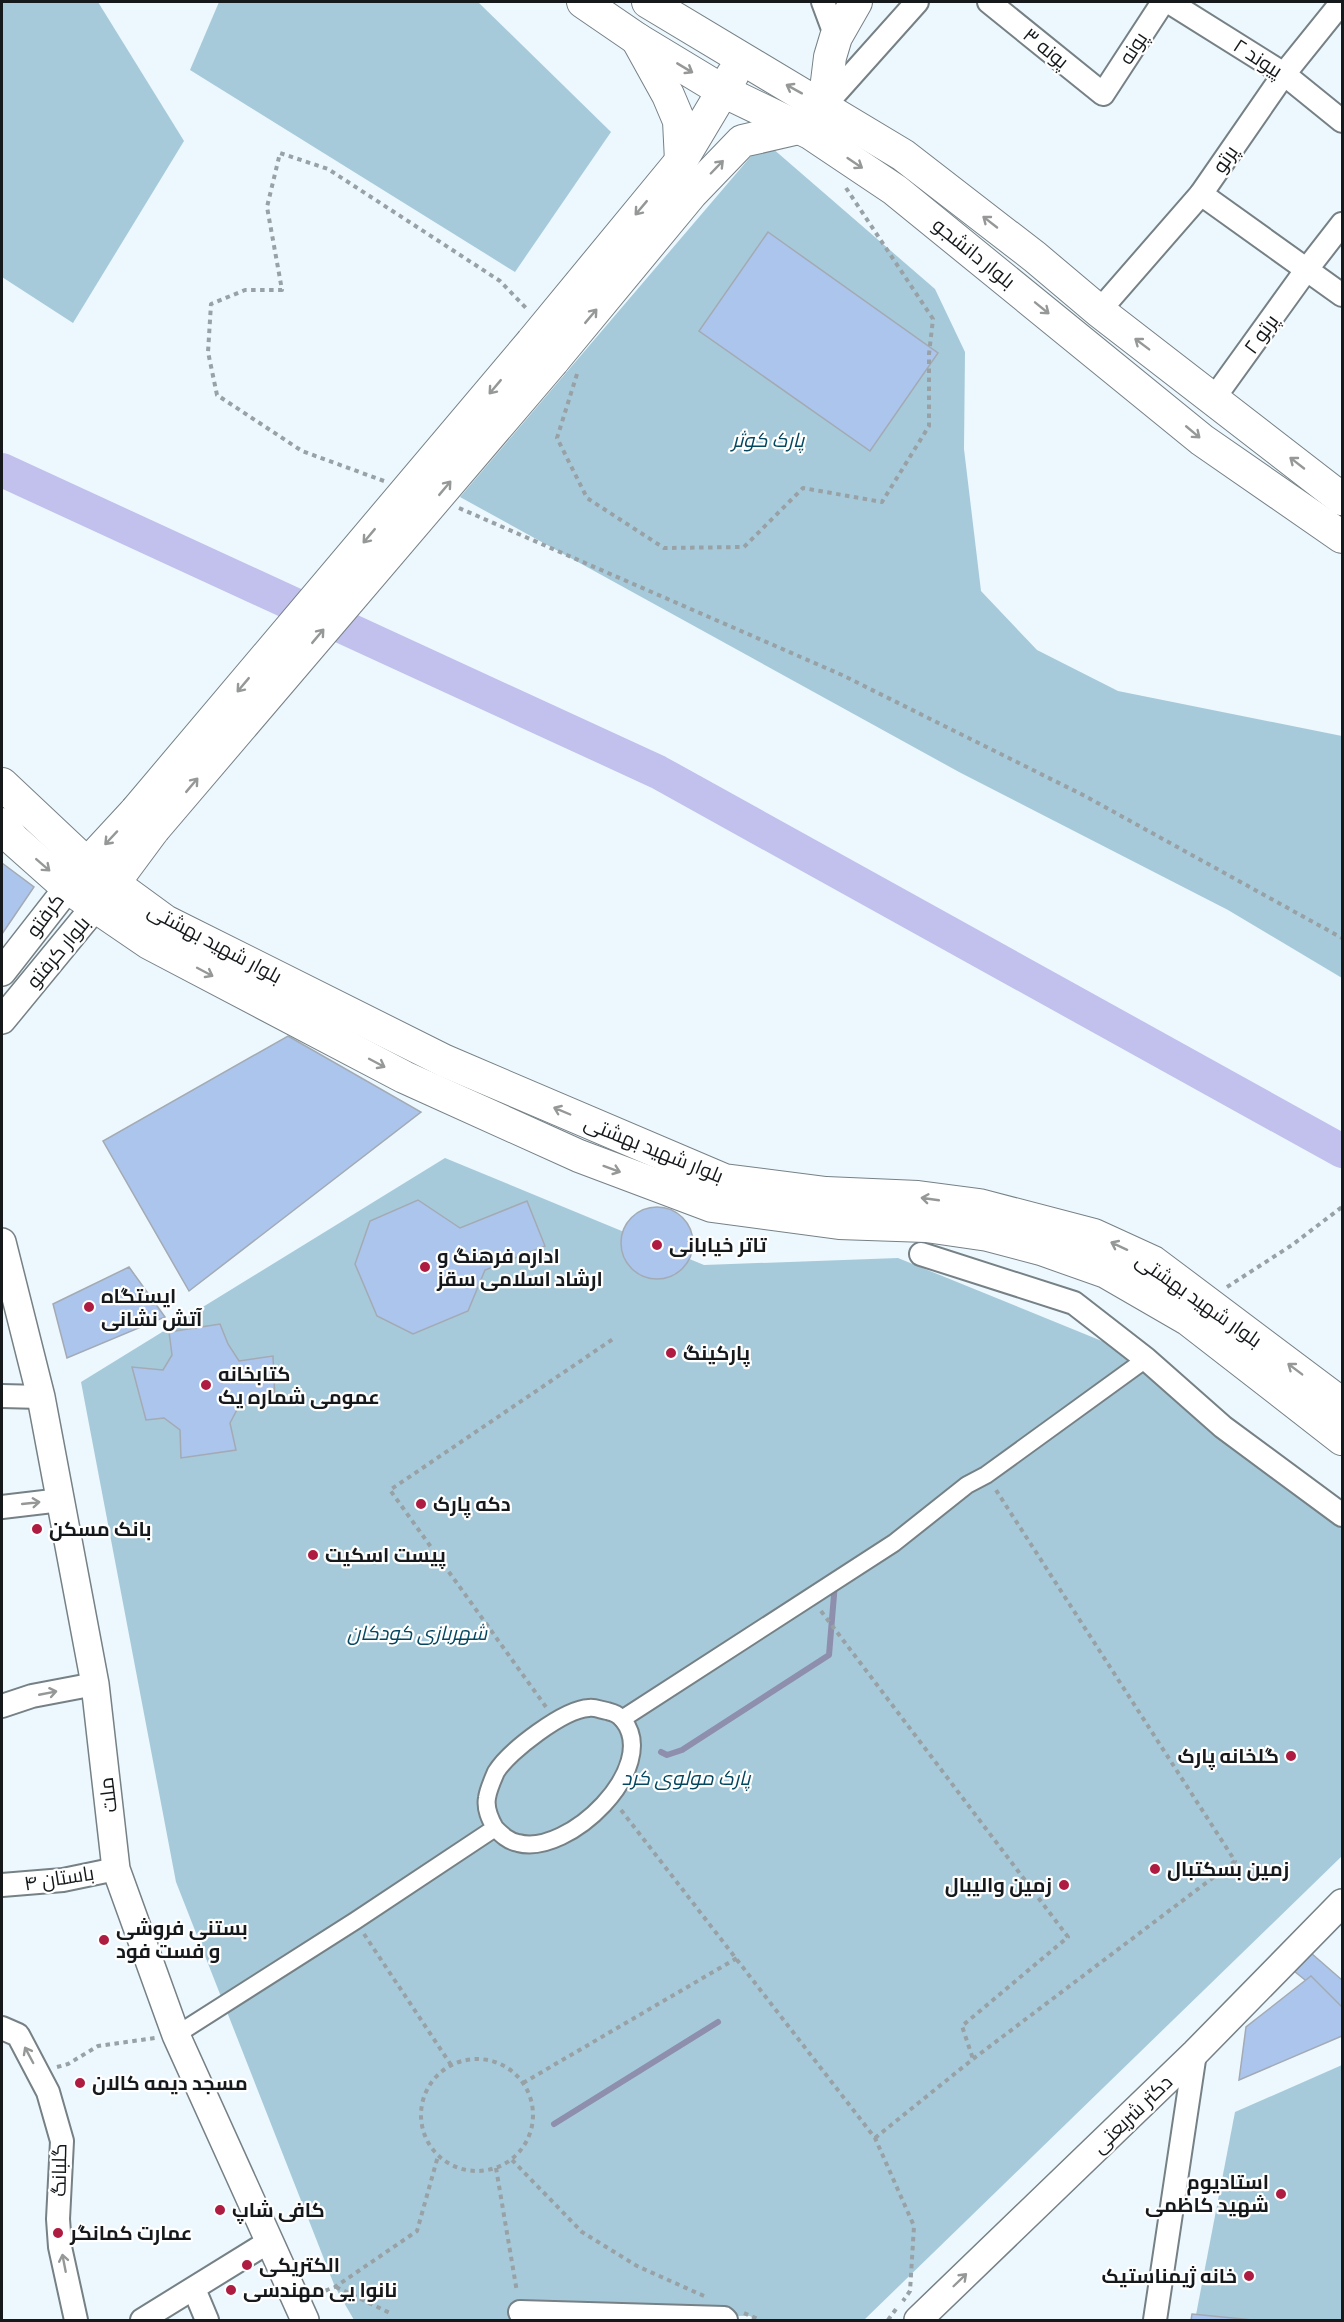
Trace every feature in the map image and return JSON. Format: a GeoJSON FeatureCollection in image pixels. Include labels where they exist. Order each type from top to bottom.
{"type":"FeatureCollection","features":[{"type":"Feature","properties":{"kind":"main road","name":"بلوار دانشجو"},"geometry":{"type":"LineString","coordinates":[[583,2],[637,39],[723,92],[799,128],[895,190],[1202,440],[1342,537]]}},
{"type":"Feature","properties":{"kind":"main road","name":"بلوار دانشجو"},"geometry":{"type":"LineString","coordinates":[[648,2],[903,155],[1035,257],[1099,311],[1342,499]]}},
{"type":"Feature","properties":{"kind":"main road"},"geometry":{"type":"LineString","coordinates":[[824,106],[830,57],[836,37],[856,2]]}},
{"type":"Feature","properties":{"kind":"main road"},"geometry":{"type":"LineString","coordinates":[[637,39],[668,95],[679,121],[681,161]]}},
{"type":"Feature","properties":{"kind":"main road"},"geometry":{"type":"LineString","coordinates":[[549,345],[681,161],[741,59]]}},
{"type":"Feature","properties":{"kind":"main road"},"geometry":{"type":"LineString","coordinates":[[77,875],[145,820],[549,345],[742,141],[799,128]]}},
{"type":"Feature","properties":{"kind":"main road","name":"بلوار شهید بهشتی"},"geometry":{"type":"LineString","coordinates":[[2,784],[77,875]]}},
{"type":"Feature","properties":{"kind":"main road"},"geometry":{"type":"LineString","coordinates":[[105,895],[145,820]]}},
{"type":"Feature","properties":{"kind":"main road","name":"بلوار شهید بهشتی"},"geometry":{"type":"LineString","coordinates":[[6,836],[77,875],[105,895],[149,943],[404,1077],[579,1156],[712,1206],[839,1223],[926,1226],[988,1235],[1041,1249],[1106,1272],[1189,1320],[1342,1439]]}},
{"type":"Feature","properties":{"kind":"main road","name":"بلوار شهید بهشتی"},"geometry":{"type":"LineString","coordinates":[[105,895],[165,921],[446,1061],[724,1180],[826,1193],[918,1197],[979,1205],[1094,1235],[1153,1262],[1342,1404]]}},
{"type":"Feature","properties":{"kind":"street"},"geometry":{"type":"LineString","coordinates":[[823,2],[836,37]]}},
{"type":"Feature","properties":{"kind":"street"},"geometry":{"type":"LineString","coordinates":[[824,106],[917,2]]}},
{"type":"Feature","properties":{"kind":"street","name":"پونه ۳"},"geometry":{"type":"LineString","coordinates":[[989,2],[1102,94]]}},
{"type":"Feature","properties":{"kind":"street","name":"پونه"},"geometry":{"type":"LineString","coordinates":[[1102,94],[1163,2]]}},
{"type":"Feature","properties":{"kind":"street","name":"پیوند ۲"},"geometry":{"type":"LineString","coordinates":[[1169,2],[1284,74],[1342,121]]}},
{"type":"Feature","properties":{"kind":"street","name":"پرتو"},"geometry":{"type":"LineString","coordinates":[[1099,311],[1201,194],[1284,74],[1337,6]]}},
{"type":"Feature","properties":{"kind":"street"},"geometry":{"type":"LineString","coordinates":[[1201,194],[1342,295]]}},
{"type":"Feature","properties":{"kind":"street","name":"پرتو ۲"},"geometry":{"type":"LineString","coordinates":[[1214,398],[1342,224]]}},
{"type":"Feature","properties":{"kind":"street","name":"کرفتو"},"geometry":{"type":"LineString","coordinates":[[2,972],[77,875]]}},
{"type":"Feature","properties":{"kind":"street","name":"بلوار کرفتو"},"geometry":{"type":"LineString","coordinates":[[2,1020],[105,895]]}},
{"type":"Feature","properties":{"kind":"street","name":"ملت"},"geometry":{"type":"LineString","coordinates":[[2,1242],[41,1396],[95,1684],[116,1869],[176,2035],[301,2312]]}},
{"type":"Feature","properties":{"kind":"street"},"geometry":{"type":"LineString","coordinates":[[921,1254],[1074,1303],[1146,1359],[1223,1427],[1342,1515]]}},
{"type":"Feature","properties":{"kind":"street"},"geometry":{"type":"LineString","coordinates":[[622,1719],[894,1543],[968,1485],[986,1475],[1146,1359]]}},
{"type":"Feature","properties":{"kind":"street"},"geometry":{"type":"LineString","coordinates":[[2,1396],[41,1396]]}},
{"type":"Feature","properties":{"kind":"street"},"geometry":{"type":"LineString","coordinates":[[2,1507],[61,1500]]}},
{"type":"Feature","properties":{"kind":"street"},"geometry":{"type":"LineString","coordinates":[[2,1706],[32,1696],[95,1684]]}},
{"type":"Feature","properties":{"kind":"street"},"geometry":{"type":"LineString","coordinates":[[588,1708],[615,1713],[622,1719],[629,1730],[630,1761],[611,1797],[587,1821],[549,1841],[520,1844],[508,1840],[495,1828],[488,1814],[486,1799],[497,1771],[526,1741],[555,1720],[588,1708]]}},
{"type":"Feature","properties":{"kind":"street"},"geometry":{"type":"LineString","coordinates":[[176,2035],[355,1921],[495,1828]]}},
{"type":"Feature","properties":{"kind":"street","name":"باستان ۴"},"geometry":{"type":"LineString","coordinates":[[2,1885],[63,1880],[116,1869]]}},
{"type":"Feature","properties":{"kind":"street","name":"دکتر شریعتی"},"geometry":{"type":"LineString","coordinates":[[918,2320],[1195,2053],[1342,1903]]}},
{"type":"Feature","properties":{"kind":"street","name":"گلبانگ"},"geometry":{"type":"LineString","coordinates":[[2,2028],[18,2036],[43,2082],[62,2141],[58,2218],[60,2247],[76,2320]]}},
{"type":"Feature","properties":{"kind":"street"},"geometry":{"type":"LineString","coordinates":[[1155,2320],[1195,2053]]}},
{"type":"Feature","properties":{"kind":"street"},"geometry":{"type":"LineString","coordinates":[[142,2320],[270,2241]]}},
{"type":"Feature","properties":{"kind":"street"},"geometry":{"type":"LineString","coordinates":[[194,2289],[207,2320]]}},
{"type":"Feature","properties":{"kind":"street"},"geometry":{"type":"LineString","coordinates":[[522,2316],[724,2318],[733,2316]]}},
{"type":"Feature","properties":{"kind":"path"},"geometry":{"type":"LineString","coordinates":[[388,483],[302,451],[217,395],[208,352],[212,304],[245,290],[282,290],[267,207],[280,153],[328,170],[500,281],[549,345],[557,438],[587,498],[664,548],[744,547],[803,488],[882,501],[929,426],[929,354],[933,319],[842,182]]}},
{"type":"Feature","properties":{"kind":"path"},"geometry":{"type":"LineString","coordinates":[[452,506],[842,675],[1085,796],[1342,938]]}},
{"type":"Feature","properties":{"kind":"path"},"geometry":{"type":"LineString","coordinates":[[1206,1301],[1292,1245],[1342,1207]]}},
{"type":"Feature","properties":{"kind":"path"},"geometry":{"type":"LineString","coordinates":[[555,1720],[390,1490],[613,1339],[613,1336]]}},
{"type":"Feature","properties":{"kind":"path"},"geometry":{"type":"LineString","coordinates":[[875,2138],[973,2059],[1235,1861],[986,1475]]}},
{"type":"Feature","properties":{"kind":"path"},"geometry":{"type":"LineString","coordinates":[[809,1596],[1068,1937],[962,2026],[973,2059]]}},
{"type":"Feature","properties":{"kind":"path"},"geometry":{"type":"LineString","coordinates":[[611,1797],[875,2138],[914,2226],[910,2291],[888,2320]]}},
{"type":"Feature","properties":{"kind":"path"},"geometry":{"type":"LineString","coordinates":[[355,1921],[452,2066]]}},
{"type":"Feature","properties":{"kind":"path"},"geometry":{"type":"LineString","coordinates":[[523,2083],[737,1958]]}},
{"type":"Feature","properties":{"kind":"path"},"geometry":{"type":"LineString","coordinates":[[43,2082],[98,2046],[176,2035]]}},
{"type":"Feature","properties":{"kind":"path"},"geometry":{"type":"LineString","coordinates":[[467,2060],[490,2061],[512,2071],[523,2083],[531,2098],[534,2115],[531,2132],[524,2148],[512,2160],[481,2172],[466,2170],[451,2165],[438,2156],[428,2142],[422,2125],[422,2107],[427,2090],[437,2076],[452,2066],[467,2060]]}},
{"type":"Feature","properties":{"kind":"path"},"geometry":{"type":"LineString","coordinates":[[301,2312],[417,2231],[438,2156]]}},
{"type":"Feature","properties":{"kind":"path"},"geometry":{"type":"LineString","coordinates":[[512,2160],[582,2232],[637,2266],[709,2298]]}},
{"type":"Feature","properties":{"kind":"path"},"geometry":{"type":"LineString","coordinates":[[496,2168],[522,2316]]}},
{"type":"Feature","properties":{"kind":"path"},"geometry":{"type":"LineString","coordinates":[[335,2287],[392,2314]]}},
{"type":"Feature","properties":{"kind":"path"},"geometry":{"type":"LineString","coordinates":[[733,2316],[760,2320]]}},
{"type":"Feature","properties":{"kind":"green space"},"geometry":{"type":"Polygon","coordinates":[[[2,2],[98,2],[184,141],[73,323],[2,277],[2,2]]]}},
{"type":"Feature","properties":{"kind":"green space"},"geometry":{"type":"Polygon","coordinates":[[[219,2],[478,2],[611,132],[515,272],[190,70],[219,2]]]}},
{"type":"Feature","properties":{"kind":"green space","name":"پارک کوثر"},"geometry":{"type":"Polygon","coordinates":[[[764,141],[935,289],[965,352],[964,449],[981,591],[1037,650],[1118,691],[1342,736],[1342,978],[1228,910],[959,772],[460,497],[764,141]]]}},
{"type":"Feature","properties":{"kind":"green space","name":"پارک مولوی کرد"},"geometry":{"type":"Polygon","coordinates":[[[445,1158],[704,1265],[898,1258],[1146,1359],[1342,1527],[1342,1856],[864,2320],[755,2320],[750,2316],[598,2315],[537,2320],[354,2320],[335,2287],[176,1882],[81,1382],[445,1158]]]}},
{"type":"Feature","properties":{"kind":"green space","name":"استادیوم شهید کاظمی"},"geometry":{"type":"Polygon","coordinates":[[[1342,2065],[1342,2320],[1195,2320],[1235,2112],[1342,2065]]]}},
{"type":"Feature","properties":{"kind":"building"},"geometry":{"type":"Polygon","coordinates":[[[768,232],[938,353],[870,451],[699,331],[768,232]]]}},
{"type":"Feature","properties":{"kind":"building"},"geometry":{"type":"Polygon","coordinates":[[[2,863],[34,887],[2,934],[2,863]]]}},
{"type":"Feature","properties":{"kind":"building"},"geometry":{"type":"Polygon","coordinates":[[[288,1036],[421,1112],[189,1291],[103,1141],[288,1036]]]}},
{"type":"Feature","properties":{"kind":"building","name":"اداره فرهنگ و ارشاد اسلامی سقز"},"geometry":{"type":"Polygon","coordinates":[[[418,1200],[460,1228],[527,1201],[545,1246],[485,1270],[468,1311],[413,1334],[377,1316],[355,1264],[370,1221],[418,1200]]]}},
{"type":"Feature","properties":{"kind":"building","name":"تاتر خیابانی"},"geometry":{"type":"Polygon","coordinates":[[[657,1207],[677,1213],[687,1223],[693,1243],[687,1263],[677,1273],[657,1279],[637,1273],[627,1263],[621,1243],[627,1223],[637,1213],[657,1207]]]}},
{"type":"Feature","properties":{"kind":"building"},"geometry":{"type":"Polygon","coordinates":[[[129,1267],[165,1317],[67,1358],[53,1304],[129,1267]]]}},
{"type":"Feature","properties":{"kind":"building","name":"کتابخانه عمومی شماره یک"},"geometry":{"type":"Polygon","coordinates":[[[220,1324],[228,1344],[239,1361],[273,1356],[275,1401],[239,1406],[230,1423],[236,1450],[181,1458],[180,1430],[164,1418],[146,1420],[132,1367],[163,1370],[172,1355],[169,1332],[220,1324]]]}},
{"type":"Feature","properties":{"kind":"building"},"geometry":{"type":"Polygon","coordinates":[[[1311,1953],[1342,1980],[1342,2010],[1294,1971],[1311,1953]]]}},
{"type":"Feature","properties":{"kind":"building"},"geometry":{"type":"Polygon","coordinates":[[[1311,1976],[1342,2007],[1342,2036],[1239,2080],[1246,2027],[1311,1976]]]}},
{"type":"Feature","properties":{"kind":"building"},"geometry":{"type":"Polygon","coordinates":[[[1192,2314],[1253,2320],[1191,2320],[1192,2314]]]}},
{"type":"Feature","properties":{"kind":"waterway"},"geometry":{"type":"LineString","coordinates":[[2,470],[658,772],[1342,1151]]}},
{"type":"Feature","properties":{"kind":"waterway"},"geometry":{"type":"LineString","coordinates":[[661,1752],[667,1755],[682,1750],[829,1655],[835,1583]]}},
{"type":"Feature","properties":{"kind":"waterway"},"geometry":{"type":"LineString","coordinates":[[554,2124],[718,2022]]}},
{"type":"Feature","properties":{"kind":"place","name":"تاتر خیابانی"},"geometry":{"type":"Point","coordinates":[657,1245]}},
{"type":"Feature","properties":{"kind":"place","name":"اداره فرهنگ و ارشاد اسلامی سقز"},"geometry":{"type":"Point","coordinates":[425,1267]}},
{"type":"Feature","properties":{"kind":"place","name":"ایستگاه آتش نشانی"},"geometry":{"type":"Point","coordinates":[89,1307]}},
{"type":"Feature","properties":{"kind":"place","name":"پارکینگ"},"geometry":{"type":"Point","coordinates":[671,1353]}},
{"type":"Feature","properties":{"kind":"place","name":"کتابخانه عمومی شماره یک"},"geometry":{"type":"Point","coordinates":[206,1385]}},
{"type":"Feature","properties":{"kind":"place","name":"دکه پارک"},"geometry":{"type":"Point","coordinates":[421,1504]}},
{"type":"Feature","properties":{"kind":"place","name":"بانک مسکن"},"geometry":{"type":"Point","coordinates":[37,1529]}},
{"type":"Feature","properties":{"kind":"place","name":"پیست اسکیت"},"geometry":{"type":"Point","coordinates":[313,1555]}},
{"type":"Feature","properties":{"kind":"place","name":"گلخانه پارک"},"geometry":{"type":"Point","coordinates":[1291,1756]}},
{"type":"Feature","properties":{"kind":"place","name":"زمین بسکتبال"},"geometry":{"type":"Point","coordinates":[1155,1869]}},
{"type":"Feature","properties":{"kind":"place","name":"زمین والیبال"},"geometry":{"type":"Point","coordinates":[1064,1885]}},
{"type":"Feature","properties":{"kind":"place","name":"بستنی فروشی و فست فود"},"geometry":{"type":"Point","coordinates":[104,1940]}},
{"type":"Feature","properties":{"kind":"place","name":"مسجد دیمه کالان"},"geometry":{"type":"Point","coordinates":[80,2083]}},
{"type":"Feature","properties":{"kind":"place","name":"استادیوم شهید کاظمی"},"geometry":{"type":"Point","coordinates":[1281,2194]}},
{"type":"Feature","properties":{"kind":"place","name":"کافی شاپ"},"geometry":{"type":"Point","coordinates":[220,2210]}},
{"type":"Feature","properties":{"kind":"place","name":"عمارت کمانگر"},"geometry":{"type":"Point","coordinates":[58,2233]}},
{"type":"Feature","properties":{"kind":"place","name":"الکتریکی"},"geometry":{"type":"Point","coordinates":[247,2265]}},
{"type":"Feature","properties":{"kind":"place","name":"خانه ژیمناستیک"},"geometry":{"type":"Point","coordinates":[1249,2276]}},
{"type":"Feature","properties":{"kind":"place","name":"نانوا یی مهندسی"},"geometry":{"type":"Point","coordinates":[231,2290]}},
{"type":"Feature","properties":{"kind":"park label","name":"شهربازی کودکان"},"geometry":{"type":"Point","coordinates":[417,1633]}}]}
